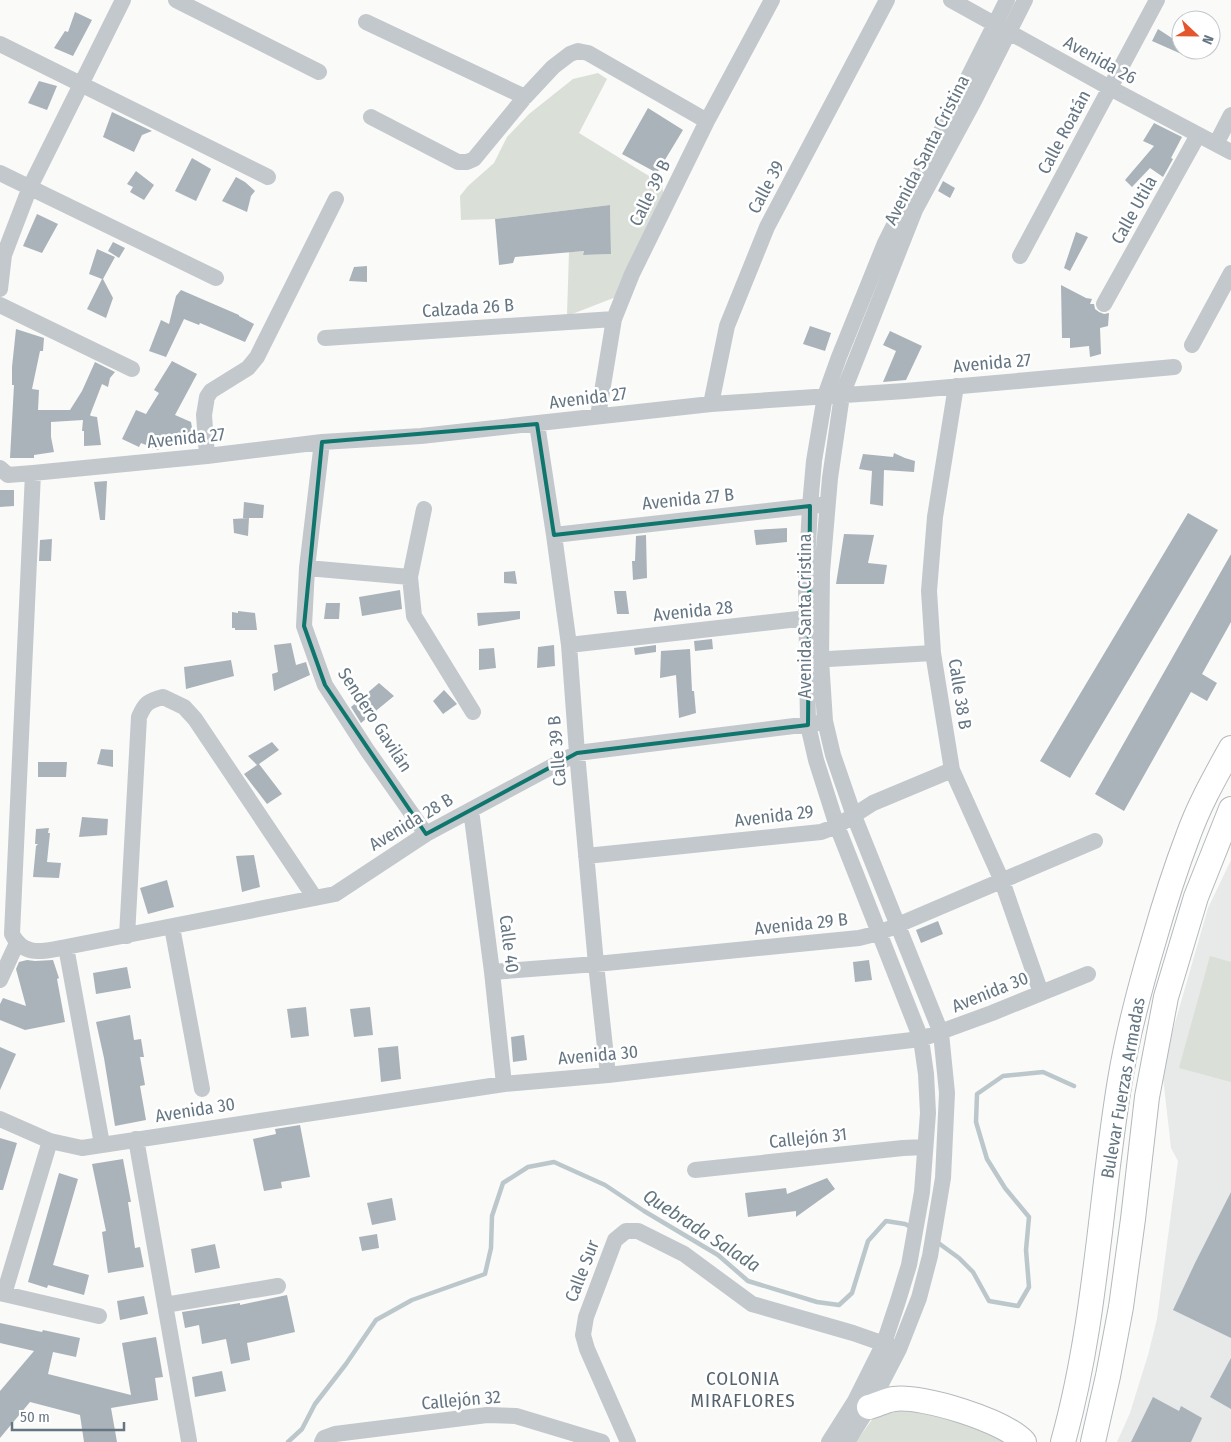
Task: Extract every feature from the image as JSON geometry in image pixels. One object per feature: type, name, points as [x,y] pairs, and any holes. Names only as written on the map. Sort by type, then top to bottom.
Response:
[{"type":"highway","name":"Bulevar Fuerzas Armadas","points":[[1064,1442],[1086,1341],[1120,1081],[1128,1036],[1140,987],[1188,834],[1231,748]]},
{"type":"highway","name":"Bulevar Fuerzas Armadas","points":[[1093,1442],[1121,1307],[1147,1097],[1166,997],[1196,898],[1230,811]]},
{"type":"highway","points":[[862,1404],[894,1399],[932,1402],[993,1422],[1007,1429],[1024,1442]]},
{"type":"street","points":[[0,289],[4,254],[30,188],[123,0]]},
{"type":"street","points":[[176,0],[319,72]]},
{"type":"street","name":"Calle 39 B","points":[[598,416],[614,319],[632,274],[707,121],[772,0]]},
{"type":"street","name":"Calle 39","points":[[711,404],[727,326],[767,227],[887,0]]},
{"type":"street","name":"Avenida Santa Cristina","points":[[846,1442],[884,1343],[909,1264],[922,1192],[927,1103],[926,1074],[921,1039],[837,826],[816,760],[808,725],[814,660],[814,617],[822,572],[830,478],[842,395],[915,210],[974,101],[1001,28],[1007,0]]},
{"type":"street","name":"Avenida Santa Cristina","points":[[814,617],[806,585],[814,461],[825,396],[885,243],[1001,28],[1025,0]]},
{"type":"street","name":"Calle Roatán","points":[[1020,256],[1158,0]]},
{"type":"street","name":"Avenida 26","points":[[958,2],[1110,88],[1231,152]]},
{"type":"street","points":[[366,22],[525,96]]},
{"type":"street","points":[[0,44],[268,177]]},
{"type":"street","points":[[371,117],[458,162],[467,162],[480,152],[525,96],[553,67],[570,54],[578,51],[588,53],[707,121]]},
{"type":"street","points":[[1216,144],[1231,116]]},
{"type":"street","name":"Calle Utila","points":[[1104,304],[1198,135]]},
{"type":"street","points":[[0,173],[216,278]]},
{"type":"street","points":[[207,456],[204,415],[207,397],[211,391],[248,368],[257,356],[336,199]]},
{"type":"street","points":[[1192,345],[1231,273]]},
{"type":"street","points":[[0,306],[132,369]]},
{"type":"street","name":"Calzada 26 B","points":[[325,338],[614,319]]},
{"type":"street","name":"Avenida 27","points":[[4,472],[33,473],[207,456],[322,442],[421,436],[711,404],[956,386],[1174,367]]},
{"type":"street","name":"Calle 38 B","points":[[956,386],[935,516],[929,590],[933,653],[952,770],[1002,881],[1042,993]]},
{"type":"street","name":"Calle 39 B","points":[[537,424],[569,645],[586,856],[608,1075]]},
{"type":"street","name":"Sendero Gavilán","points":[[322,442],[307,568],[304,626],[325,686],[426,834]]},
{"type":"street","points":[[0,980],[17,943],[12,934],[33,473]]},
{"type":"street","name":"Avenida 27 B","points":[[554,535],[827,505]]},
{"type":"street","points":[[424,509],[410,577],[414,616],[473,712]]},
{"type":"street","points":[[307,568],[410,577]]},
{"type":"street","name":"Avenida 28","points":[[569,645],[814,617]]},
{"type":"street","points":[[814,660],[933,653]]},
{"type":"street","name":"Avenida Santa Cristina","points":[[814,660],[832,755],[854,816],[941,1033],[947,1093],[943,1178],[930,1256],[918,1298],[899,1349],[862,1404],[828,1442]]},
{"type":"street","points":[[127,936],[140,717],[144,705],[153,699],[162,697],[184,707],[195,720],[315,898]]},
{"type":"street","name":"Avenida 28 B","points":[[17,943],[27,950],[40,951],[66,947],[335,894],[426,834],[577,753],[825,722]]},
{"type":"street","name":"Avenida 29","points":[[586,856],[821,832],[837,826],[873,803],[952,770]]},
{"type":"street","name":"Calle 40","points":[[471,810],[504,1084]]},
{"type":"street","name":"Avenida 29 B","points":[[492,972],[596,964],[859,938],[879,933],[1095,841]]},
{"type":"street","points":[[172,927],[202,1089]]},
{"type":"street","points":[[66,947],[102,1144]]},
{"type":"street","name":"Avenida 30","points":[[0,1119],[50,1141],[82,1148],[504,1084],[608,1075],[921,1039],[941,1033],[1088,974]]},
{"type":"street","points":[[136,1139],[189,1441]]},
{"type":"street","points":[[50,1141],[2,1293],[99,1316]]},
{"type":"street","name":"Callejón 31","points":[[695,1170],[925,1147]]},
{"type":"street","name":"Calle Sur","points":[[628,1442],[583,1335],[586,1317],[615,1240],[626,1231],[638,1231],[684,1254],[752,1304],[899,1349]]},
{"type":"street","points":[[165,1305],[278,1286]]},
{"type":"street","name":"Callejón 32","points":[[322,1442],[324,1438],[335,1434],[487,1415],[516,1416],[602,1442]]},
{"type":"highlighted area","points":[[537,424],[554,535],[810,506],[808,725],[577,753],[426,834],[325,685],[304,626],[322,442]]},
{"type":"shaded area","points":[[598,73],[607,79],[579,133],[662,184],[663,193],[616,297],[567,316],[569,252],[584,251],[583,255],[611,254],[610,205],[495,219],[461,220],[460,196],[468,186],[494,163],[507,137],[529,114],[573,79]]},
{"type":"shaded area","points":[[1231,860],[1231,1442],[1117,1442],[1130,1413],[1157,1319],[1178,1161],[1171,1148],[1162,1068],[1208,908]]},
{"type":"shaded area","points":[[1210,956],[1231,962],[1231,1082],[1179,1068]]},
{"type":"shaded area","points":[[893,1405],[942,1412],[1010,1442],[856,1442],[876,1414]]},
{"type":"building","points":[[75,12],[92,20],[73,56],[54,48],[65,31],[68,32]]},
{"type":"building","points":[[1158,29],[1171,37],[1171,49],[1152,41]]},
{"type":"building","points":[[39,81],[57,86],[47,110],[28,103]]},
{"type":"building","points":[[648,108],[683,130],[657,173],[622,154]]},
{"type":"building","points":[[112,112],[152,131],[142,135],[134,152],[103,137]]},
{"type":"building","points":[[1154,123],[1182,137],[1163,177],[1150,168],[1132,187],[1125,180],[1154,146],[1143,141]]},
{"type":"building","points":[[192,158],[211,169],[196,201],[175,191]]},
{"type":"building","points":[[136,171],[154,185],[144,200],[130,192],[133,187],[127,184]]},
{"type":"building","points":[[236,177],[255,191],[251,196],[247,212],[222,201]]},
{"type":"building","points":[[943,181],[955,188],[950,198],[938,191]]},
{"type":"building","points":[[610,205],[611,254],[583,255],[584,251],[515,257],[513,263],[499,265],[495,219]]},
{"type":"building","points":[[37,214],[58,224],[42,253],[23,246]]},
{"type":"building","points":[[1076,232],[1088,237],[1070,271],[1064,268]]},
{"type":"building","points":[[113,242],[125,248],[119,258],[108,251]]},
{"type":"building","points":[[97,249],[115,257],[103,279],[113,298],[106,318],[87,309],[102,279],[89,274]]},
{"type":"building","points":[[367,266],[367,282],[349,281],[354,267]]},
{"type":"building","points":[[1061,285],[1086,298],[1092,299],[1090,304],[1094,304],[1095,309],[1099,312],[1109,313],[1108,326],[1100,328],[1101,354],[1090,357],[1089,346],[1070,348],[1070,338],[1062,338]]},
{"type":"building","points":[[181,290],[239,315],[254,324],[245,342],[200,323],[199,325],[184,319],[166,357],[149,351],[161,320],[169,324],[176,296]]},
{"type":"building","points":[[810,326],[831,333],[825,351],[803,344]]},
{"type":"building","points":[[16,329],[44,338],[43,351],[40,351],[32,389],[39,390],[38,410],[70,410],[82,391],[95,362],[115,372],[110,378],[108,387],[102,384],[90,415],[97,417],[101,445],[84,446],[83,420],[51,422],[54,452],[34,455],[34,458],[10,458],[14,385],[12,385],[12,367]]},
{"type":"building","points":[[890,331],[922,346],[906,380],[883,382],[896,351],[883,345]]},
{"type":"building","points":[[172,361],[197,374],[175,415],[191,422],[194,439],[174,445],[164,442],[158,450],[141,443],[139,447],[122,439],[136,410],[146,414],[159,393],[154,390]]},
{"type":"building","points":[[894,453],[915,461],[914,472],[884,470],[883,506],[870,504],[872,471],[859,469],[863,454],[893,457]]},
{"type":"building","points":[[107,481],[105,520],[100,520],[94,482]]},
{"type":"building","points":[[0,490],[14,490],[14,506],[0,507]]},
{"type":"building","points":[[244,502],[264,505],[263,518],[243,518]]},
{"type":"building","points":[[1188,513],[1218,530],[1070,778],[1040,761]]},
{"type":"building","points":[[249,518],[248,536],[234,533],[233,519]]},
{"type":"building","points":[[787,528],[787,542],[756,545],[754,530]]},
{"type":"building","points":[[844,534],[874,535],[868,563],[887,565],[884,584],[836,584]]},
{"type":"building","points":[[646,535],[647,578],[633,580],[632,561],[635,561],[636,536]]},
{"type":"building","points":[[52,539],[51,561],[39,561],[40,540]]},
{"type":"building","points":[[1231,554],[1231,622],[1202,674],[1217,683],[1207,701],[1191,692],[1124,811],[1095,794]]},
{"type":"building","points":[[515,571],[517,584],[504,583],[504,572]]},
{"type":"building","points":[[400,590],[402,609],[362,616],[359,597]]},
{"type":"building","points":[[614,591],[626,591],[629,614],[617,614]]},
{"type":"building","points":[[326,603],[340,603],[339,619],[324,619]]},
{"type":"building","points":[[238,611],[255,613],[257,630],[235,630],[235,628],[232,628],[232,612],[238,613]]},
{"type":"building","points":[[520,611],[520,619],[478,626],[477,613]]},
{"type":"building","points":[[712,639],[713,649],[695,651],[694,641]]},
{"type":"building","points":[[291,643],[296,665],[306,662],[310,675],[274,691],[272,674],[278,672],[274,645]]},
{"type":"building","points":[[554,645],[555,666],[537,668],[538,647]]},
{"type":"building","points":[[656,645],[656,652],[635,655],[634,648]]},
{"type":"building","points":[[494,648],[496,668],[479,670],[479,649]]},
{"type":"building","points":[[690,649],[692,691],[694,691],[696,713],[679,718],[676,675],[660,678],[661,651]]},
{"type":"building","points":[[231,660],[234,676],[186,689],[184,667]]},
{"type":"building","points":[[379,683],[394,696],[361,723],[351,707]]},
{"type":"building","points":[[444,690],[457,704],[443,714],[433,701]]},
{"type":"building","points":[[272,742],[279,750],[259,764],[282,794],[267,804],[244,774],[257,765],[248,756]]},
{"type":"building","points":[[101,749],[113,750],[113,767],[97,764]]},
{"type":"building","points":[[38,762],[67,762],[66,777],[38,777]]},
{"type":"building","points":[[82,817],[108,819],[107,835],[79,837]]},
{"type":"building","points":[[49,828],[47,862],[61,863],[59,878],[33,877],[36,846],[38,844],[35,844],[36,829]]},
{"type":"building","points":[[254,855],[260,887],[242,892],[236,856]]},
{"type":"building","points":[[167,880],[174,907],[148,914],[140,888]]},
{"type":"building","points":[[938,921],[943,934],[921,943],[916,930]]},
{"type":"building","points":[[27,960],[53,960],[59,978],[57,979],[65,1022],[25,1030],[0,1020],[0,1004],[3,998],[26,1006],[16,969],[19,962]]},
{"type":"building","points":[[869,960],[872,980],[855,982],[853,962]]},
{"type":"building","points":[[127,967],[131,988],[96,994],[93,973]]},
{"type":"building","points":[[306,1007],[309,1036],[291,1038],[287,1009]]},
{"type":"building","points":[[370,1007],[373,1035],[354,1037],[350,1009]]},
{"type":"building","points":[[130,1015],[134,1040],[141,1039],[144,1057],[140,1057],[145,1085],[140,1086],[146,1120],[115,1126],[96,1022]]},
{"type":"building","points":[[524,1035],[527,1060],[513,1062],[511,1037]]},
{"type":"building","points":[[398,1046],[401,1079],[381,1082],[378,1048]]},
{"type":"building","points":[[0,1047],[16,1054],[0,1090]]},
{"type":"building","points":[[300,1125],[310,1177],[281,1182],[282,1188],[264,1191],[253,1139],[276,1134],[275,1129]]},
{"type":"building","points":[[0,1138],[17,1143],[3,1190],[0,1190]]},
{"type":"building","points":[[123,1159],[131,1202],[128,1202],[135,1248],[140,1247],[144,1267],[108,1273],[102,1232],[106,1231],[92,1164]]},
{"type":"building","points":[[59,1173],[78,1179],[53,1265],[89,1275],[84,1295],[48,1285],[47,1288],[28,1282]]},
{"type":"building","points":[[827,1178],[835,1189],[796,1217],[796,1211],[748,1217],[745,1193],[786,1188],[787,1194]]},
{"type":"building","points":[[1231,1192],[1231,1338],[1173,1310]]},
{"type":"building","points":[[392,1198],[396,1220],[372,1225],[367,1203]]},
{"type":"building","points":[[377,1234],[379,1248],[362,1251],[359,1237]]},
{"type":"building","points":[[215,1244],[220,1268],[195,1273],[191,1249]]},
{"type":"building","points":[[287,1295],[295,1332],[247,1343],[250,1360],[231,1364],[226,1339],[202,1344],[199,1325],[185,1328],[182,1312],[240,1303],[240,1305]]},
{"type":"building","points":[[144,1296],[148,1314],[120,1320],[117,1301]]},
{"type":"building","points":[[0,1323],[80,1338],[76,1357],[53,1352],[48,1374],[131,1395],[122,1343],[156,1337],[163,1377],[155,1378],[158,1400],[111,1408],[117,1442],[84,1442],[80,1415],[30,1402],[0,1438],[0,1391],[34,1351],[0,1343]]},
{"type":"building","points":[[1231,1358],[1231,1409],[1210,1397]]},
{"type":"building","points":[[222,1371],[226,1391],[195,1397],[192,1377]]},
{"type":"building","points":[[1153,1397],[1179,1411],[1181,1406],[1202,1418],[1191,1442],[1131,1442]]},
{"type":"waterway","name":"Quebrada Salada","points":[[937,1242],[959,1258],[973,1272],[989,1301],[1018,1306],[1029,1287],[1026,1250],[1029,1217],[1005,1188],[987,1159],[976,1122],[977,1094],[1003,1076],[1043,1072],[1074,1086]]},
{"type":"waterway","name":"Quebrada Salada","points":[[288,1442],[302,1429],[315,1404],[346,1364],[376,1320],[412,1300],[485,1274],[491,1248],[492,1216],[503,1183],[528,1167],[554,1162],[605,1185],[644,1211],[718,1255],[748,1281],[817,1302],[839,1305],[852,1293],[868,1241],[886,1221],[905,1224],[913,1228]]},
{"type":"district","name":"COLONIA MIRAFLORES","points":[[743,1389]]}]
